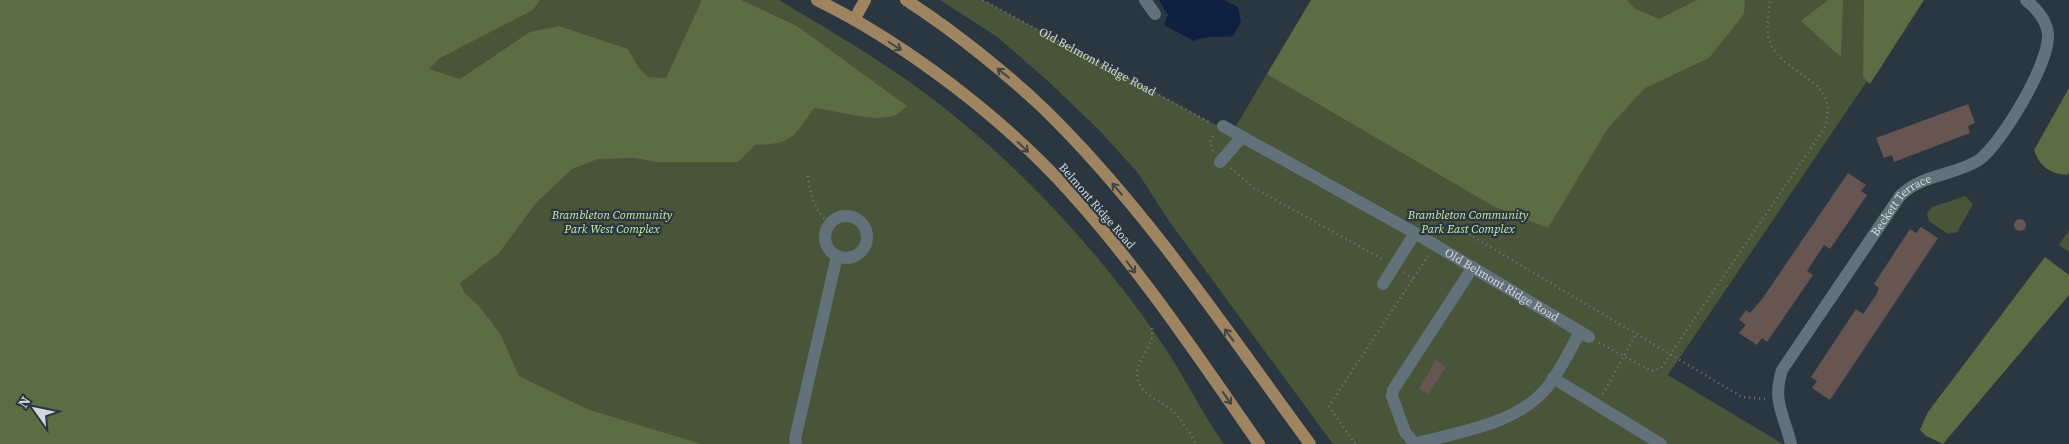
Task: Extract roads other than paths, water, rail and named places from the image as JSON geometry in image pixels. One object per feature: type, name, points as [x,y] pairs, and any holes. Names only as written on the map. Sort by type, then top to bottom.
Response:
[{"type":"main road","name":"Belmont Ridge Road","points":[[817,0],[833,3],[854,20],[905,53],[965,96],[1022,145],[1069,190],[1128,263],[1259,444]]},
{"type":"main road","points":[[854,20],[865,0]]},
{"type":"main road","name":"Belmont Ridge Road","points":[[906,0],[1016,84],[1082,148],[1148,226],[1310,444]]},
{"type":"street","points":[[1145,0],[1156,14]]},
{"type":"street","name":"Beckett Terrace","points":[[1791,444],[1779,411],[1777,397],[1782,370],[1900,196],[1914,184],[1976,162],[1986,154],[2002,135],[2042,64],[2047,47],[2045,23],[2026,0]]},
{"type":"street","name":"Old Belmont Ridge Road","points":[[1216,126],[1242,137],[1415,234],[1584,335],[1553,378]]},
{"type":"street","points":[[1222,160],[1242,137]]},
{"type":"street","points":[[840,216],[854,217],[860,220],[867,233],[866,246],[856,255],[844,258],[837,256],[831,252],[825,238],[829,224],[840,216]]},
{"type":"street","points":[[1383,284],[1415,234]]},
{"type":"street","points":[[796,444],[795,439],[837,256]]},
{"type":"street","points":[[1473,267],[1393,390],[1392,396],[1402,422],[1415,444],[1477,427],[1516,411],[1542,393],[1553,378],[1661,444]]},
{"type":"water","points":[[1159,0],[1224,0],[1238,7],[1241,22],[1233,36],[1208,37],[1194,41],[1164,25],[1168,15]]},
{"type":"park label","name":"Brambleton Community Park West Complex","points":[[612,222]]},
{"type":"park label","name":"Brambleton Community Park East Complex","points":[[1468,222]]}]
